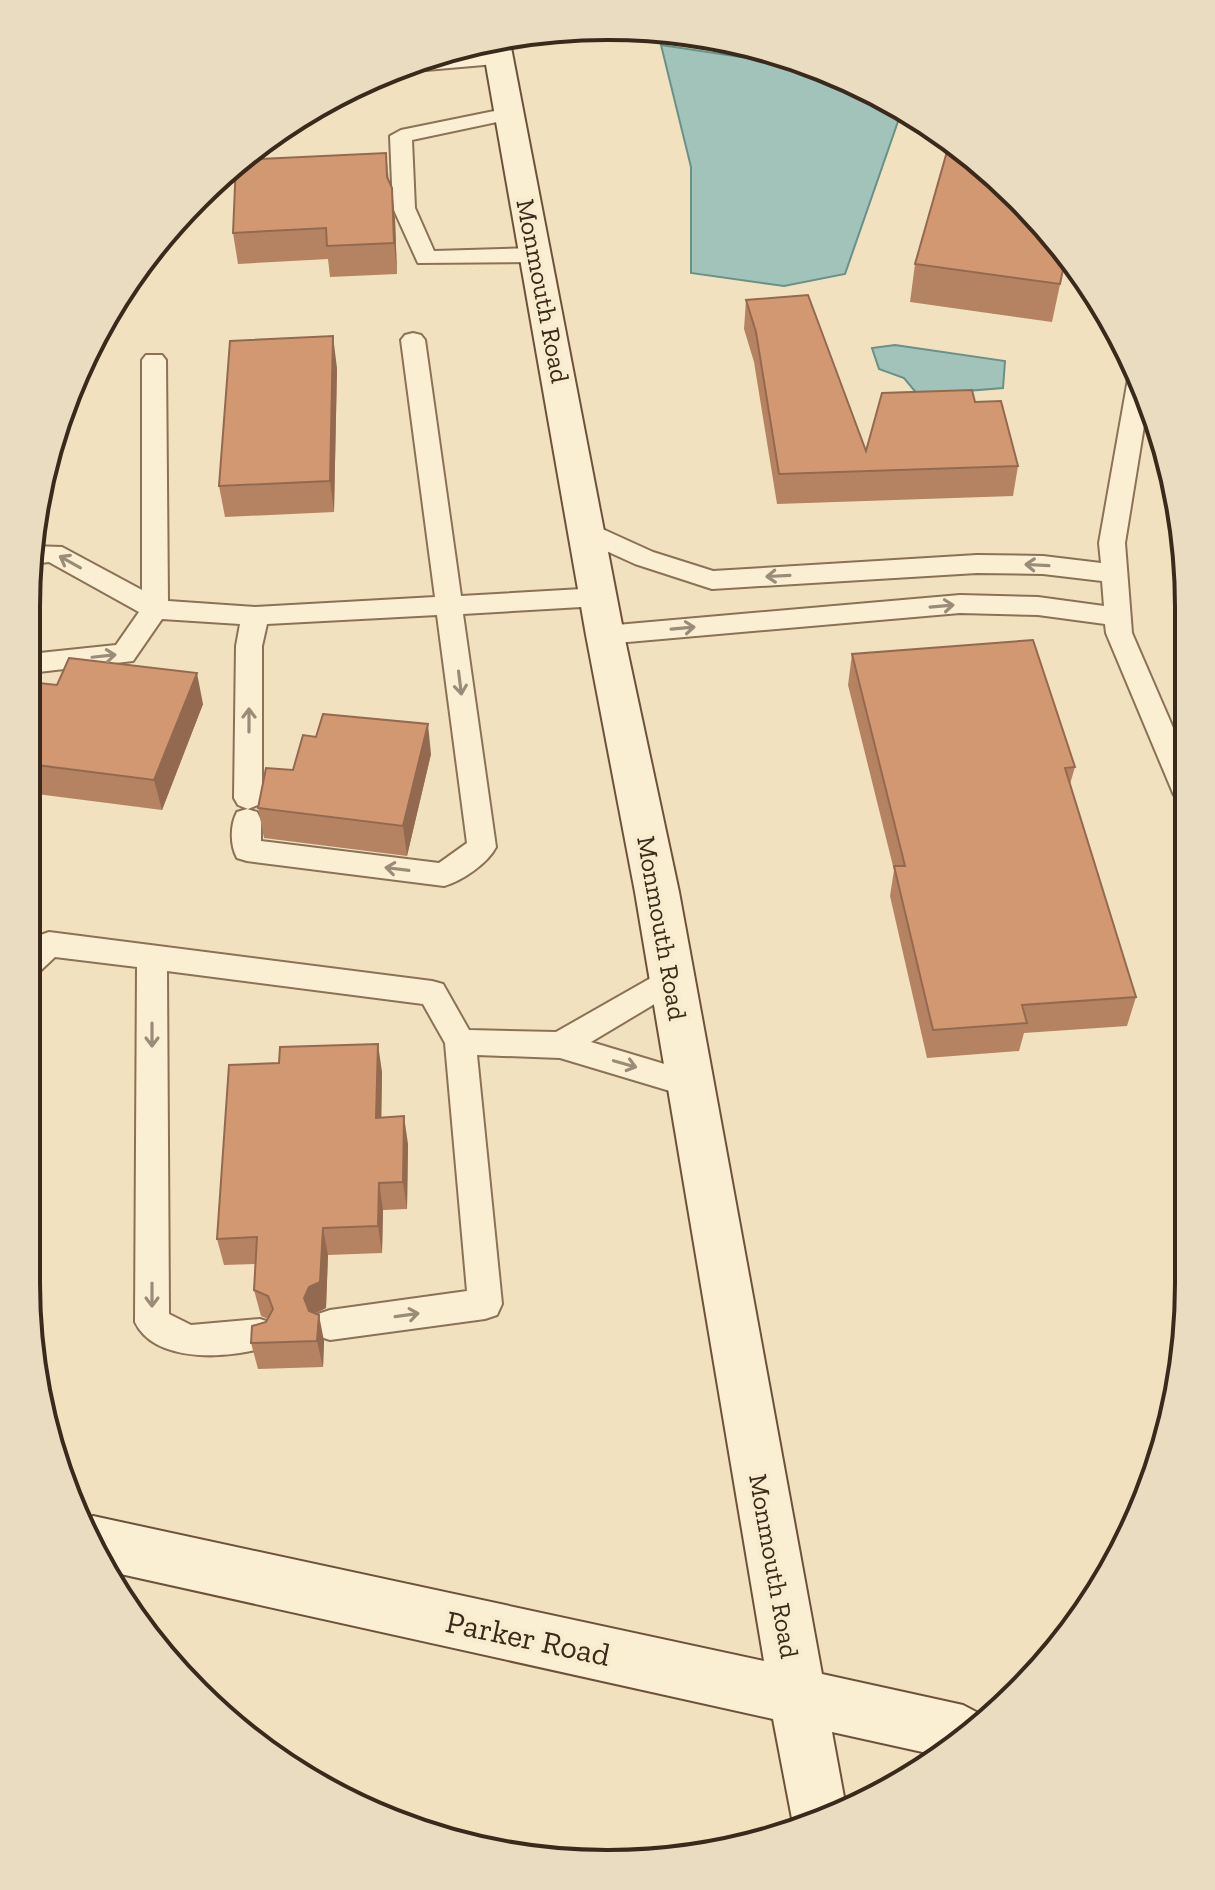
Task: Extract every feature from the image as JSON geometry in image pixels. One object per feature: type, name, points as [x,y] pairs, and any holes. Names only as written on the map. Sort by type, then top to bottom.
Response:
[{"type":"main road","name":"Monmouth Road","points":[[498,51],[672,978],[817,1810]]},
{"type":"main road","name":"Parker Road","points":[[105,1545],[955,1731]]},
{"type":"lane","points":[[509,114],[401,136],[404,208],[426,258],[536,255]]},
{"type":"lane","points":[[255,616],[249,646],[247,850],[444,875],[482,847],[413,340]]},
{"type":"lane","points":[[40,663],[124,654],[155,609],[154,360]]},
{"type":"lane","points":[[1136,401],[1112,543],[1119,633],[1175,765]]},
{"type":"lane","points":[[589,533],[674,570],[712,580],[977,564],[1043,565],[1115,574]]},
{"type":"lane","points":[[43,554],[53,553],[155,609],[255,616],[450,606],[602,616],[960,604],[1038,606],[1118,617]]},
{"type":"lane","points":[[40,953],[49,944],[432,993],[460,1042],[485,1304],[330,1325]]},
{"type":"lane","points":[[152,957],[152,1322],[188,1341],[260,1334]]},
{"type":"lane","points":[[560,1045],[672,978]]},
{"type":"lane","points":[[460,1042],[560,1045],[690,1084]]},
{"type":"water","points":[[661,45],[753,59],[790,70],[825,83],[898,121],[845,274],[784,286],[691,273],[691,167]]},
{"type":"water","points":[[895,345],[1005,361],[1003,388],[918,395],[904,378],[879,369],[872,348]]},
{"type":"building","points":[[386,153],[387,177],[392,188],[394,243],[327,246],[326,228],[233,233],[235,179],[260,159]]},
{"type":"building","points":[[947,153],[1009,206],[1063,269],[1060,284],[915,264]]},
{"type":"building","points":[[808,295],[866,451],[882,393],[972,390],[975,402],[1001,401],[1018,466],[779,474],[756,332],[746,300]]},
{"type":"building","points":[[333,336],[330,481],[219,486],[230,341]]},
{"type":"building","points":[[1033,640],[1075,767],[1065,768],[1136,997],[1022,1005],[1027,1023],[933,1030],[894,866],[905,866],[852,654]]},
{"type":"building","points":[[69,658],[197,673],[154,780],[40,765],[40,683],[57,685]]},
{"type":"building","points":[[323,714],[428,724],[403,826],[258,808],[266,768],[293,770],[303,735],[316,737]]},
{"type":"building","points":[[378,1044],[376,1118],[404,1116],[403,1182],[379,1183],[378,1226],[323,1228],[320,1282],[309,1287],[304,1298],[309,1311],[319,1315],[317,1341],[251,1343],[252,1326],[266,1322],[273,1309],[268,1296],[254,1290],[257,1237],[217,1239],[229,1065],[279,1063],[280,1047]]}]
